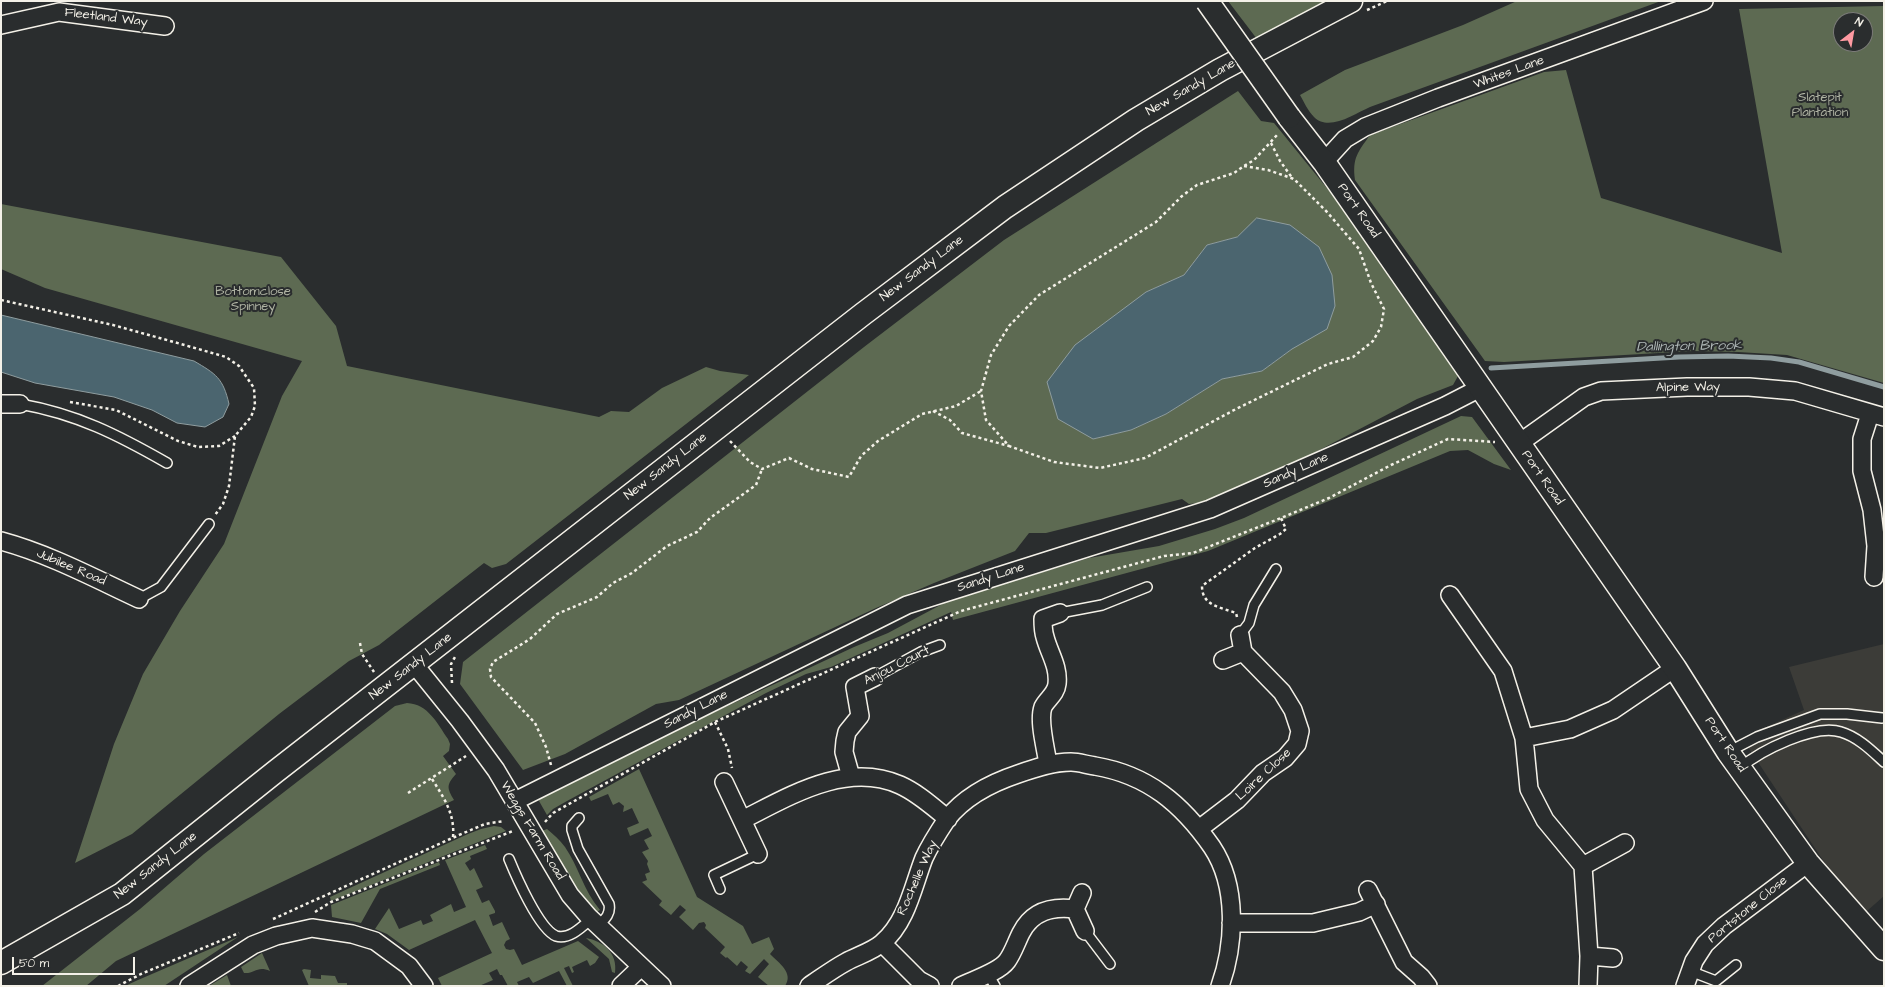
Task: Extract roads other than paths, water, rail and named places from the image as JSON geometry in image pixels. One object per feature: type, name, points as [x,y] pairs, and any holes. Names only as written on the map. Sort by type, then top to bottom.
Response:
[{"type":"street","name":"Port Road","points":[[1207,1],[1289,116],[1324,162],[1459,356],[1518,444],[1675,668],[1734,760],[1808,863],[1884,949]]},
{"type":"street","name":"Whites Lane","points":[[1324,162],[1345,139],[1365,127],[1438,98],[1704,1]]},
{"type":"street","name":"New Sandy Lane","points":[[1,963],[122,894],[275,772],[851,324],[1005,207],[1130,124],[1220,70],[1359,6]]},
{"type":"street","name":"Fleetland Way","points":[[1,25],[59,12],[165,26]]},
{"type":"street","name":"Sandy Lane","points":[[515,801],[907,604],[1210,508],[1445,406],[1478,385]]},
{"type":"street","name":"Alpine Way","points":[[1518,444],[1584,396],[1601,391],[1687,387],[1749,387],[1795,391],[1877,415],[1862,439],[1862,471],[1880,546],[1874,577]]},
{"type":"street","points":[[1,404],[20,404]]},
{"type":"street","name":"Jubilee Road","points":[[1,541],[17,545],[140,599]]},
{"type":"street","points":[[1450,595],[1503,671],[1524,738],[1529,789],[1545,820],[1583,866],[1589,956],[1588,986]]},
{"type":"street","points":[[1048,764],[1041,715],[1044,706],[1053,696],[1057,685],[1057,674],[1055,662],[1044,636],[1042,619],[1060,613]]},
{"type":"street","points":[[1223,660],[1243,652],[1240,635]]},
{"type":"street","name":"Loire Close","points":[[1199,829],[1237,800],[1263,773],[1284,758],[1297,744],[1300,731],[1293,710],[1282,692],[1243,652]]},
{"type":"street","name":"Weggs Farm Road","points":[[414,664],[480,748],[532,828],[570,895],[595,923],[662,986]]},
{"type":"street","points":[[1524,738],[1570,729],[1614,710],[1675,668]]},
{"type":"street","name":"Anjou Court","points":[[851,777],[844,752],[847,732],[860,716],[855,687],[875,677]]},
{"type":"street","name":"Rochelle Way","points":[[809,986],[845,963],[882,943],[894,929],[903,914],[925,856],[948,819],[983,788],[1005,778],[1048,764],[1072,762],[1130,774],[1161,793],[1178,806],[1199,829],[1216,853],[1224,872],[1231,907],[1231,923],[1226,968],[1220,986]]},
{"type":"street","points":[[742,820],[807,788],[851,777],[866,776],[900,785],[921,797],[948,819]]},
{"type":"street","points":[[724,782],[758,854]]},
{"type":"street","points":[[1583,866],[1625,843]]},
{"type":"street","name":"Portstone Close","points":[[1688,979],[1694,960],[1705,944],[1724,926],[1808,863]]},
{"type":"street","points":[[1082,893],[1075,909],[1085,932]]},
{"type":"street","points":[[1231,923],[1313,923],[1359,912],[1372,897],[1404,962],[1421,977],[1428,986]]},
{"type":"street","points":[[961,986],[991,980],[1007,962],[1024,928],[1035,915],[1058,907],[1075,909]]},
{"type":"street","points":[[189,986],[253,945],[276,936],[312,928],[352,934],[375,941],[409,966],[424,986]]},
{"type":"street","points":[[882,943],[919,980],[930,986]]},
{"type":"street","points":[[1589,956],[1613,958]]},
{"type":"street","points":[[621,986],[641,967]]},
{"type":"lane","points":[[20,404],[48,409],[78,418],[124,438],[167,463]]},
{"type":"lane","points":[[140,599],[161,587],[209,524]]},
{"type":"lane","points":[[1240,635],[1249,623],[1254,605],[1276,569]]},
{"type":"lane","points":[[1060,613],[1102,605],[1147,587]]},
{"type":"lane","name":"Anjou Court","points":[[875,677],[921,652],[940,645]]},
{"type":"lane","points":[[1734,760],[1757,737],[1820,714],[1847,714],[1882,718]]},
{"type":"lane","points":[[1734,760],[1752,758],[1768,748],[1804,735],[1829,729],[1841,732],[1854,738],[1884,762]]},
{"type":"lane","points":[[509,859],[527,899],[547,928],[556,936],[566,936],[595,923],[608,915],[610,910],[609,904],[578,849],[573,837],[572,826],[579,818]]},
{"type":"lane","points":[[720,889],[714,875],[758,854]]},
{"type":"lane","points":[[1085,932],[1110,964]]},
{"type":"lane","points":[[1688,979],[1716,981],[1736,965]]},
{"type":"water","points":[[1257,218],[1290,225],[1319,247],[1332,275],[1335,306],[1327,329],[1292,349],[1262,371],[1222,379],[1166,414],[1131,430],[1093,439],[1058,419],[1047,382],[1075,345],[1146,292],[1184,275],[1207,245],[1237,237]]},
{"type":"water","points":[[1,315],[194,361],[218,378],[227,395],[229,404],[223,417],[205,427],[177,423],[152,410],[114,397],[35,383],[1,372]]},
{"type":"waterway","name":"Dallington Brook","points":[[1491,368],[1679,357],[1728,356],[1771,358],[1799,362],[1884,387]]},
{"type":"park label","name":"Slatepit Plantation","points":[[1820,106]]},
{"type":"park label","name":"Bottomclose Spinney","points":[[253,300]]}]
